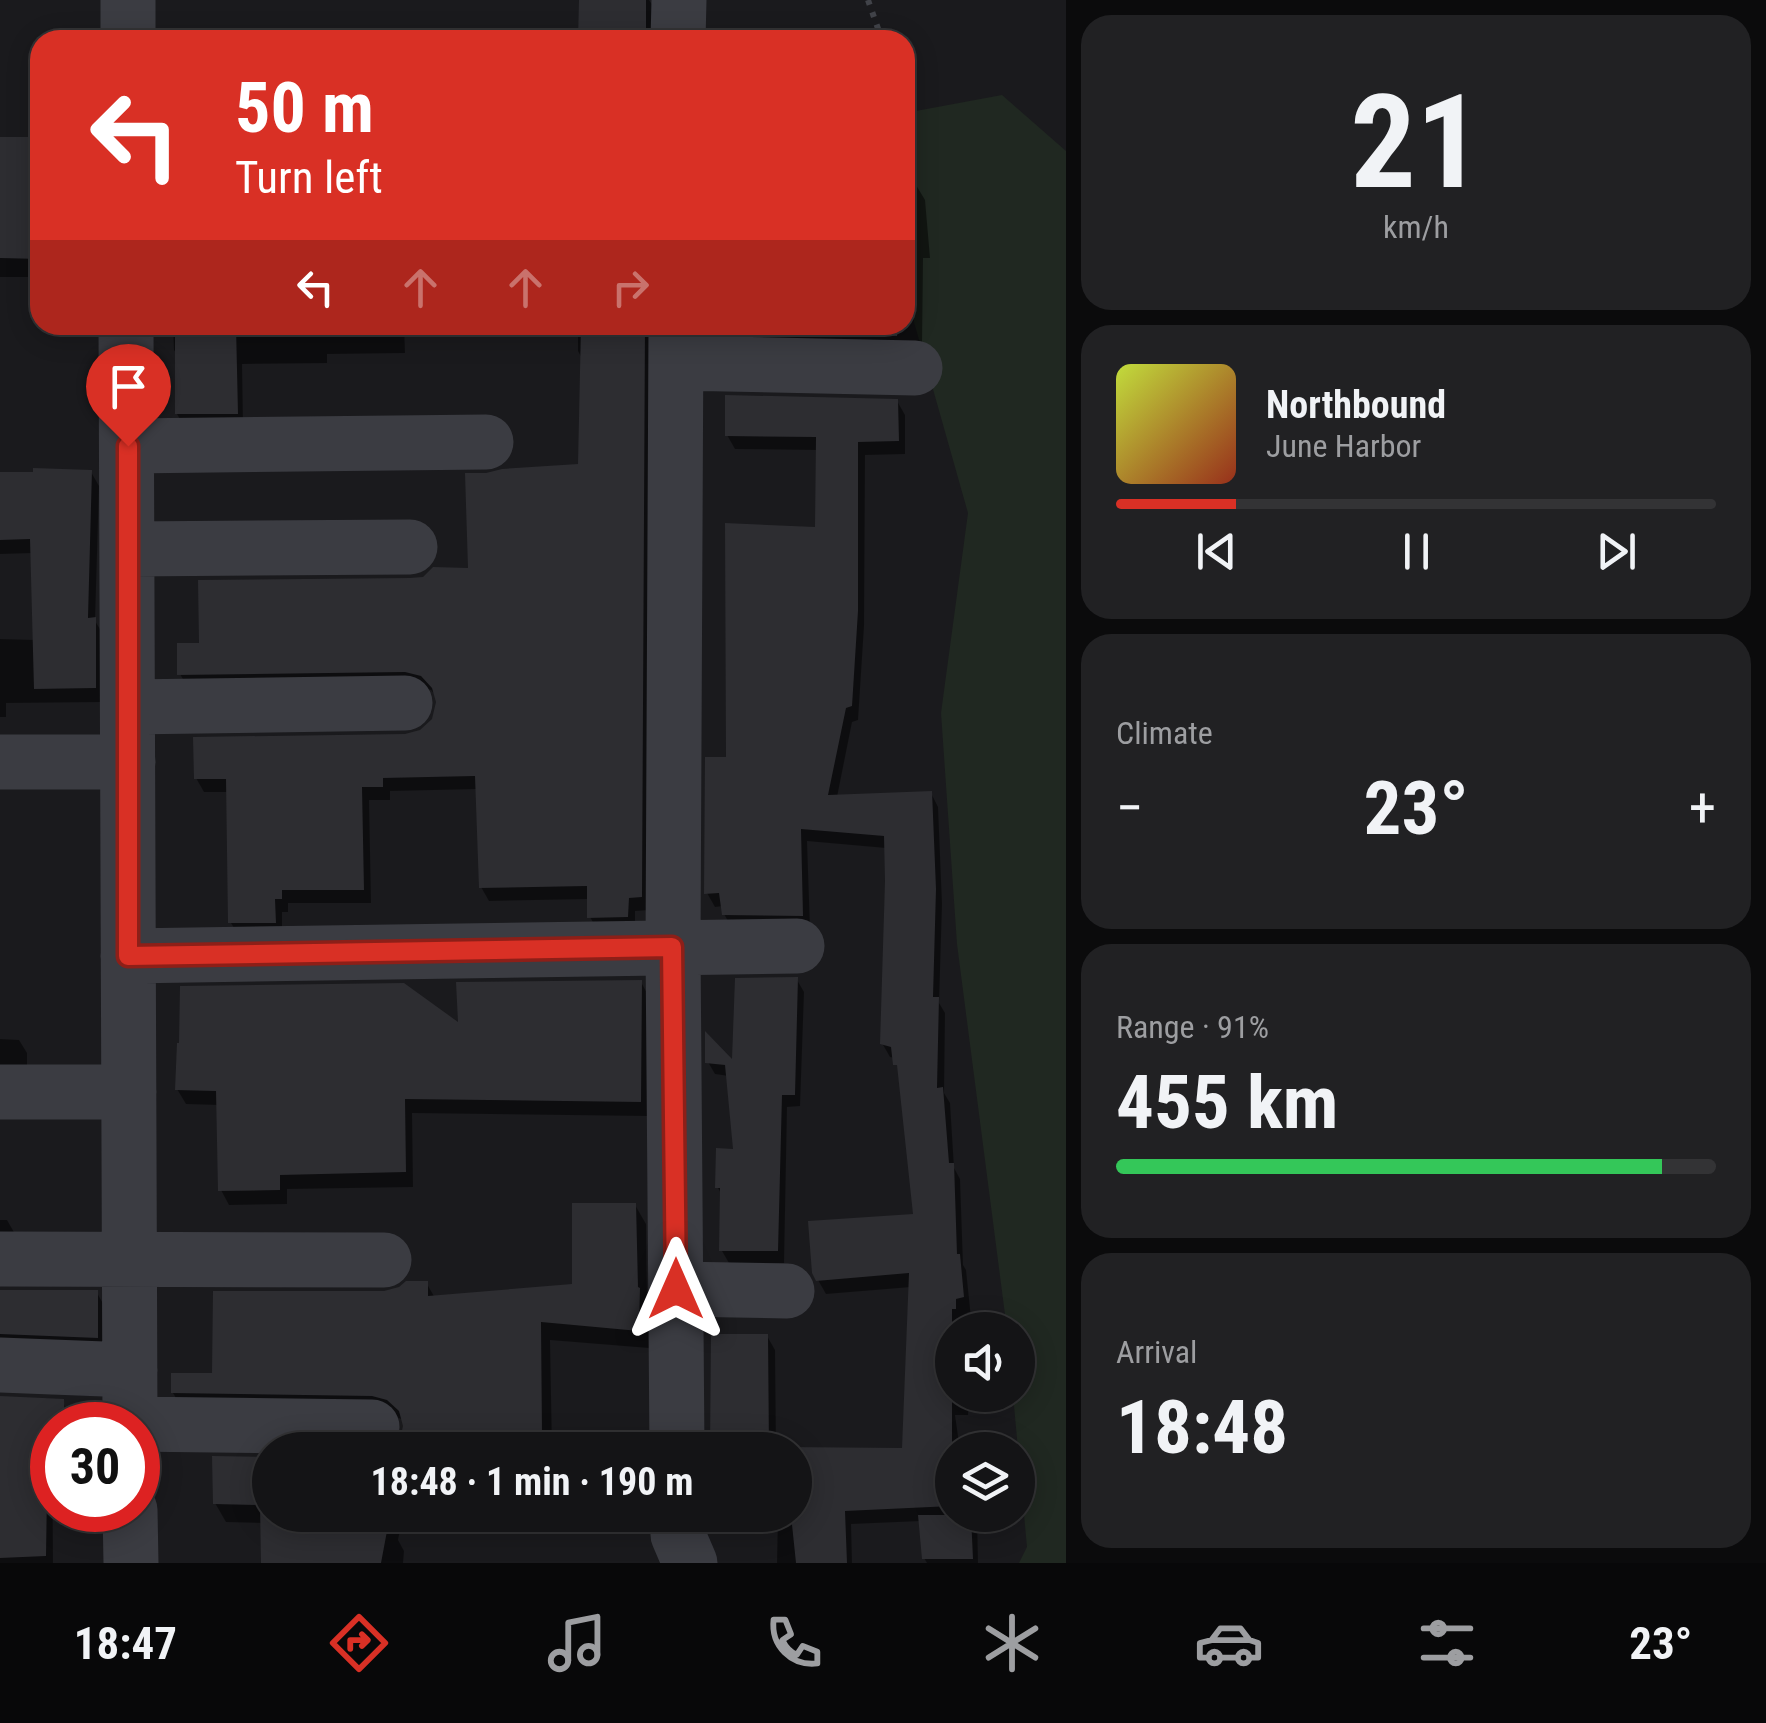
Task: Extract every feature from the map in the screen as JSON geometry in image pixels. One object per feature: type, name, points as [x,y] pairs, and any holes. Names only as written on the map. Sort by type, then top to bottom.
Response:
[{"type":"street","points":[[128,0],[128,30]]},
{"type":"street","points":[[678,30],[679,0]]},
{"type":"street","points":[[126,335],[130,1402]]},
{"type":"street","points":[[677,1432],[672,947],[676,344],[810,345],[915,368]]},
{"type":"street","points":[[128,446],[486,442]]},
{"type":"street","points":[[128,548],[410,547]]},
{"type":"street","points":[[128,708],[404,703]]},
{"type":"street","points":[[0,762],[128,762]]},
{"type":"street","points":[[128,956],[797,946]]},
{"type":"street","points":[[0,1092],[128,1092]]},
{"type":"street","points":[[0,1259],[384,1260]]},
{"type":"street","points":[[676,1289],[788,1291]]},
{"type":"street","points":[[0,1365],[130,1370]]},
{"type":"street","points":[[160,1425],[372,1426]]},
{"type":"street","points":[[130,1532],[131,1563]]},
{"type":"street","points":[[678,1532],[690,1563]]},
{"type":"path","points":[[868,0],[878,30]]},
{"type":"shaded area","points":[[1002,95],[1066,151],[1066,1563],[1019,1563],[1027,1547],[1026,1532],[1035,1532],[1035,1432],[1016,1432],[1015,1412],[1035,1412],[1035,1312],[1005,1312],[957,944],[941,713],[968,513],[915,326],[915,111]]},
{"type":"building","points":[[579,0],[646,0],[646,30],[578,30]]},
{"type":"building","points":[[0,137],[30,137],[30,259],[0,258]]},
{"type":"building","points":[[175,335],[236,335],[238,414],[175,414]]},
{"type":"building","points":[[581,335],[645,335],[642,897],[629,898],[628,917],[587,918],[587,886],[479,888],[475,776],[383,778],[383,787],[362,787],[364,890],[282,890],[282,899],[275,899],[276,923],[228,923],[226,779],[194,779],[193,737],[405,734],[420,730],[432,719],[436,702],[432,688],[421,676],[405,672],[177,675],[177,643],[199,643],[198,580],[410,578],[423,577],[433,567],[468,568],[465,473],[578,464]]},
{"type":"building","points":[[725,395],[898,399],[899,441],[858,442],[858,611],[852,706],[846,708],[828,795],[932,791],[936,889],[933,997],[939,997],[937,1088],[943,1087],[949,1163],[954,1163],[957,1254],[964,1297],[956,1299],[952,1312],[935,1312],[935,1412],[952,1412],[952,1432],[935,1432],[935,1507],[845,1511],[847,1563],[796,1563],[793,1532],[812,1532],[812,1447],[902,1448],[909,1273],[816,1281],[808,1221],[913,1214],[897,1065],[893,1065],[891,1047],[880,1044],[884,836],[801,829],[803,916],[722,915],[719,893],[704,894],[705,757],[726,757],[725,523],[815,527],[816,437],[725,436]]},
{"type":"building","points":[[33,468],[92,470],[88,618],[96,617],[96,688],[34,689],[30,539],[0,540],[0,472],[33,472]]},
{"type":"building","points":[[798,977],[795,1095],[782,1095],[778,1251],[719,1251],[716,1148],[733,1149],[725,1065],[705,1063],[705,1031],[732,1059],[735,978]]},
{"type":"building","points":[[642,980],[641,1102],[405,1099],[406,1172],[280,1175],[280,1190],[218,1191],[216,1091],[175,1090],[180,986],[404,983],[458,1022],[456,982]]},
{"type":"building","points":[[572,1203],[636,1203],[639,1331],[541,1322],[542,1432],[402,1432],[399,1411],[387,1400],[372,1396],[171,1393],[171,1373],[212,1373],[213,1291],[384,1291],[406,1281],[428,1281],[428,1296],[572,1284]]},
{"type":"building","points":[[0,1290],[98,1290],[98,1338],[0,1334]]},
{"type":"building","points":[[711,1334],[768,1334],[769,1432],[710,1432]]},
{"type":"building","points":[[0,1396],[64,1399],[30,1402],[30,1532],[46,1532],[46,1556],[0,1558]]},
{"type":"building","points":[[212,1456],[252,1457],[252,1505],[213,1504]]},
{"type":"building","points":[[918,1515],[935,1515],[935,1532],[972,1532],[973,1559],[922,1559]]},
{"type":"building","points":[[260,1532],[387,1532],[381,1563],[261,1563]]},
{"type":"route","points":[[128,446],[128,956],[672,947],[676,1289]]}]
